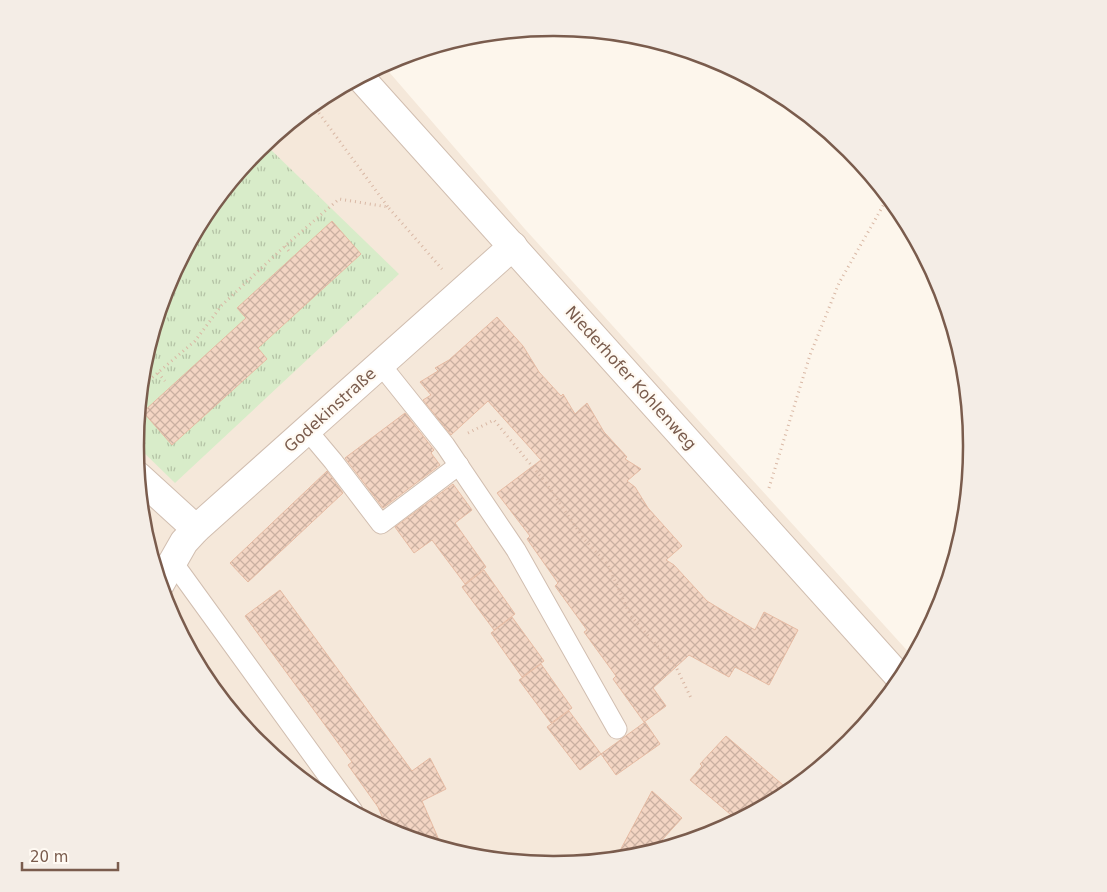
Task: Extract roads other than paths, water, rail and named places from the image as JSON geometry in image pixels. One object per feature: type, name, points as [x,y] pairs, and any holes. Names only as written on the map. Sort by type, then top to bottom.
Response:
[{"type":"street","name":"Niederhofer Kohlenweg","points":[[365,83],[895,672]]},
{"type":"street","name":"Godekinstraße","points":[[166,573],[184,542],[196,530],[513,246]]},
{"type":"street","points":[[146,483],[196,530]]},
{"type":"lane","points":[[381,365],[446,445],[516,550],[617,729]]},
{"type":"lane","points":[[307,430],[334,461],[381,524],[459,465]]},
{"type":"lane","points":[[166,573],[342,796]]}]
